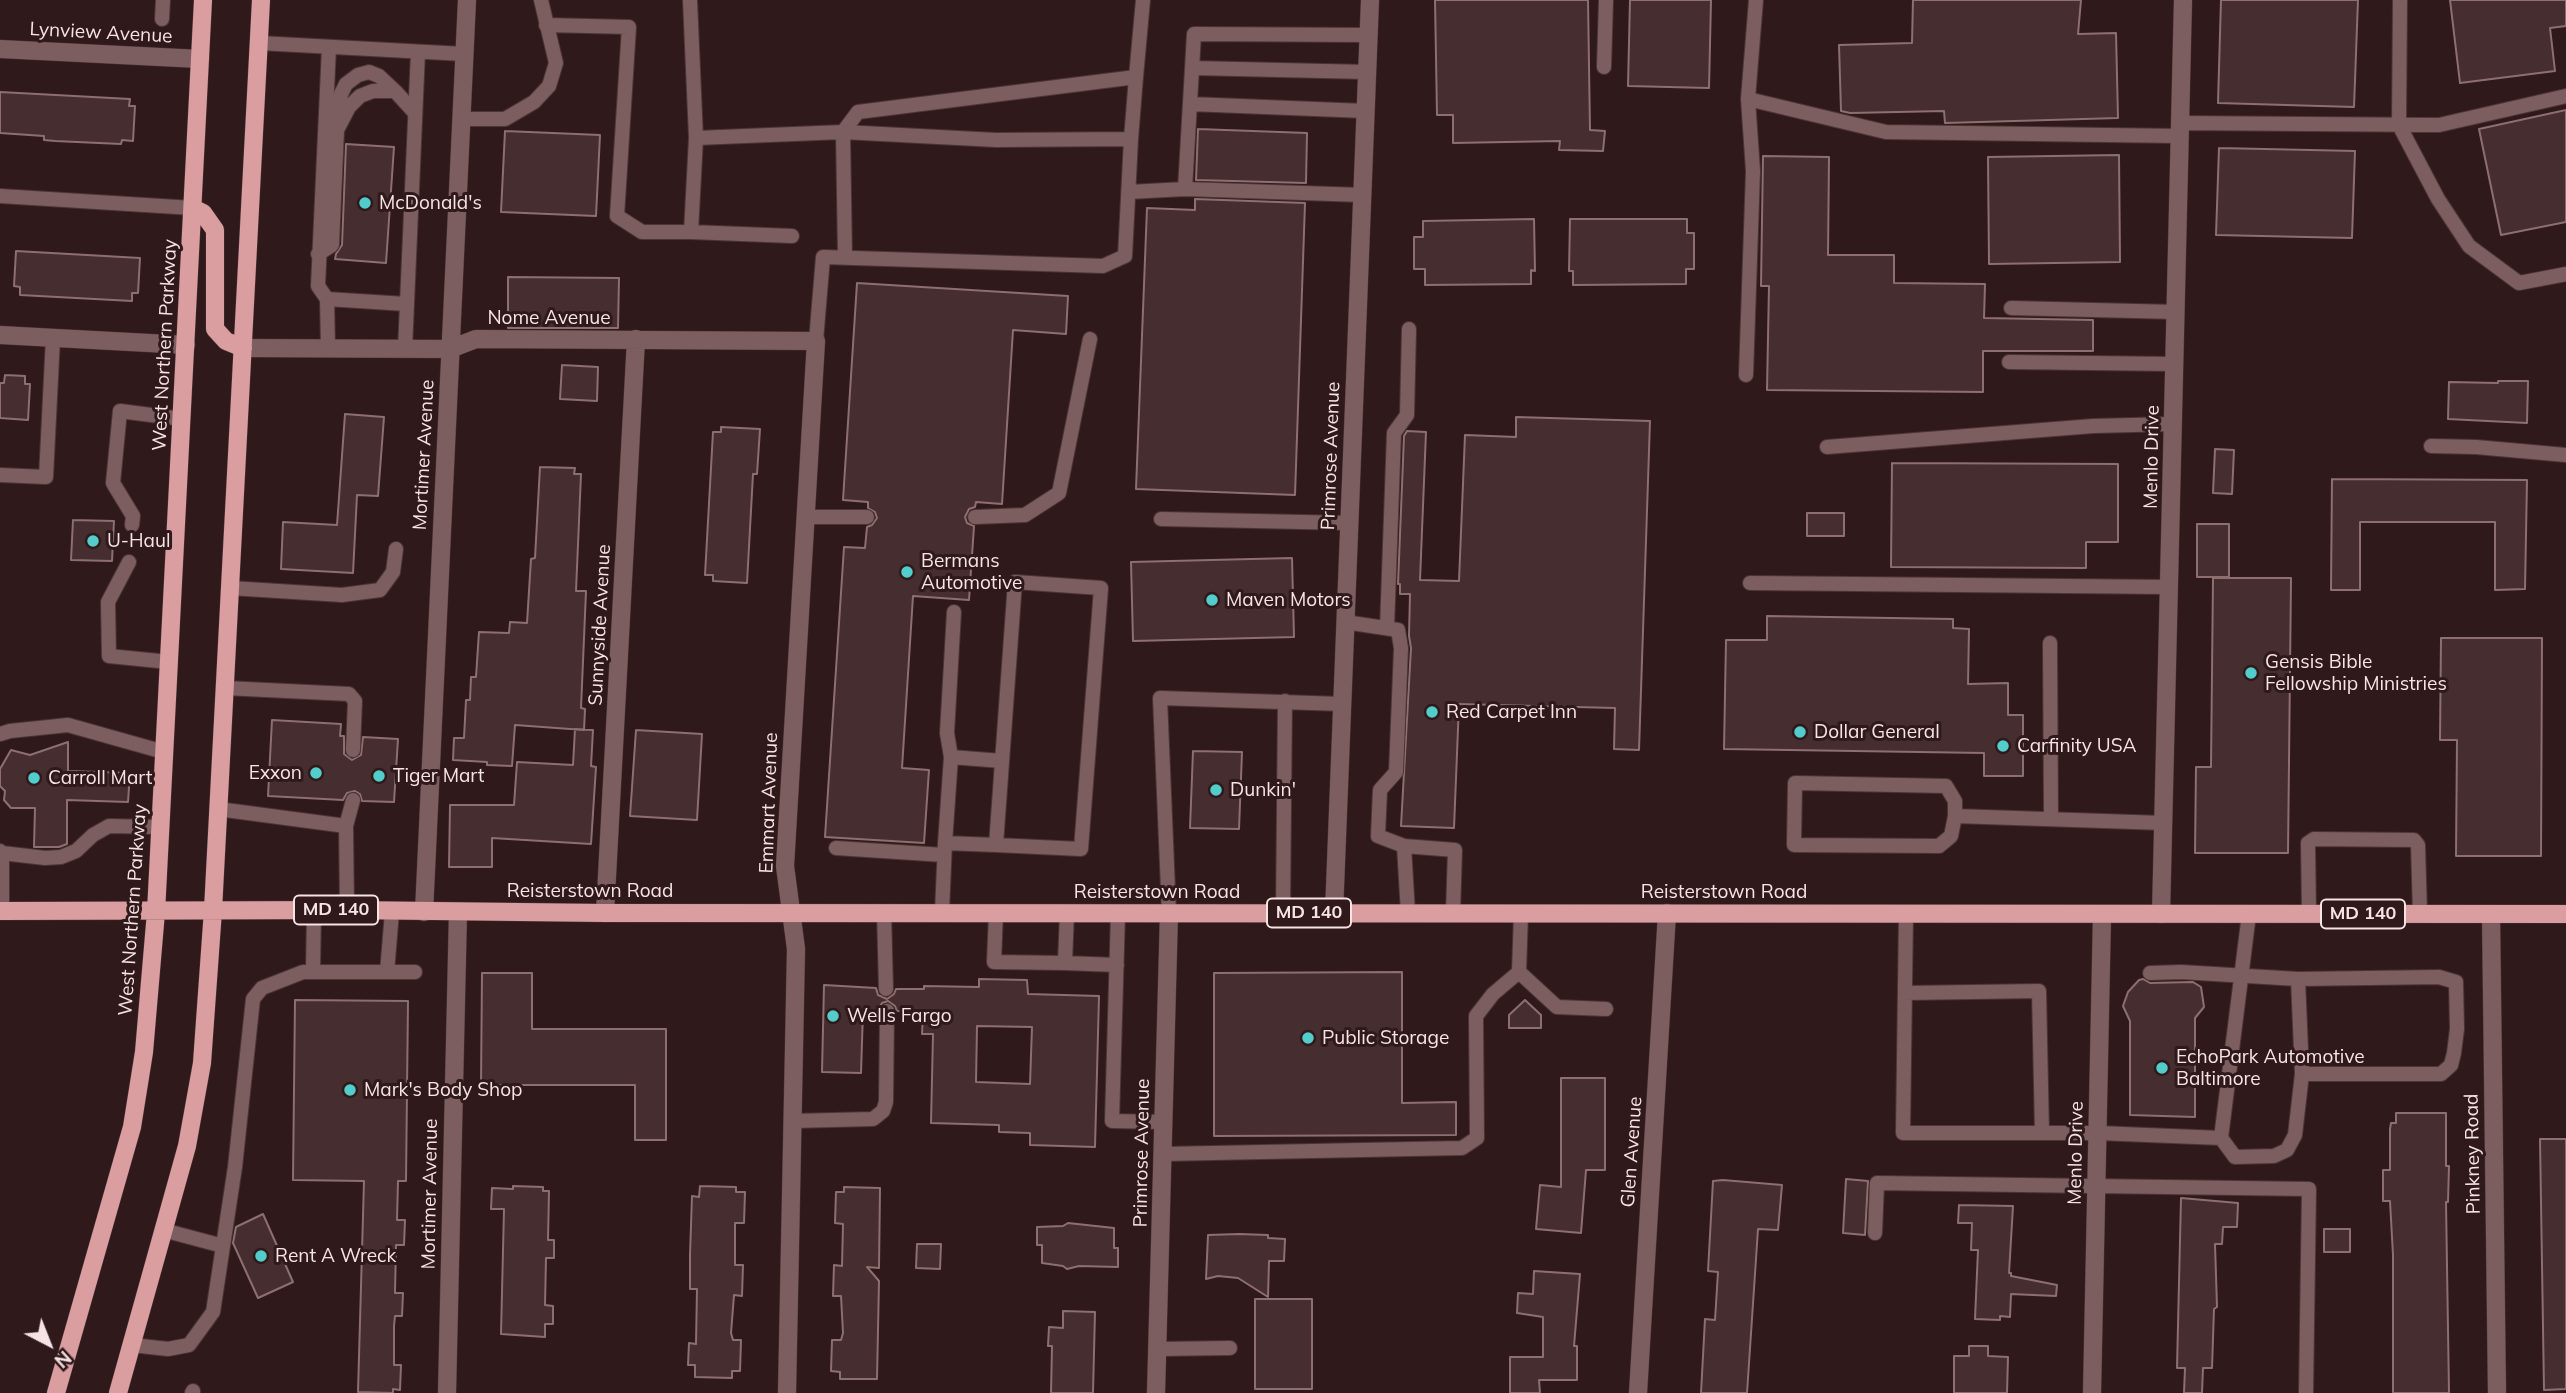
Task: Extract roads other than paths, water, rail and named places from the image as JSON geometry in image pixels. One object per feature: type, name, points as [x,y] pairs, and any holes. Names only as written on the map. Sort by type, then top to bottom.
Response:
[{"type":"main road","name":"West Northern Parkway","points":[[56,1393],[132,1127],[144,1052],[156,912],[203,0]]},
{"type":"main road","points":[[118,1393],[196,1104],[202,1063],[213,910],[261,0]]},
{"type":"main road","points":[[193,208],[203,213],[215,230],[215,329],[226,341],[243,348]]},
{"type":"main road","name":"Reisterstown Road","points":[[1,911],[2566,914]]},
{"type":"street","name":"Mortimer Avenue","points":[[424,912],[467,0]]},
{"type":"street","name":"Primrose Avenue","points":[[1334,913],[1370,0]]},
{"type":"street","name":"Menlo Drive","points":[[2161,914],[2183,0]]},
{"type":"street","name":"Lynview Avenue","points":[[0,49],[201,59]]},
{"type":"street","points":[[0,335],[186,345]]},
{"type":"street","name":"Sunnyside Avenue","points":[[605,913],[636,338]]},
{"type":"street","name":"Nome Avenue","points":[[243,348],[450,349],[476,339],[816,341]]},
{"type":"street","name":"Emmart Avenue","points":[[786,1393],[796,949],[785,866],[816,341]]},
{"type":"street","name":"Mortimer Avenue","points":[[447,1393],[458,912]]},
{"type":"street","name":"Glen Avenue","points":[[1638,1393],[1667,913]]},
{"type":"street","name":"Primrose Avenue","points":[[1156,1393],[1169,914]]},
{"type":"street","name":"Pinkney Road","points":[[2491,914],[2497,1393]]},
{"type":"street","name":"Menlo Drive","points":[[2092,1393],[2102,915]]},
{"type":"lane","points":[[162,19],[163,0]]},
{"type":"lane","points":[[461,119],[505,119],[534,102],[549,86],[556,63],[541,0]]},
{"type":"lane","points":[[690,0],[696,138],[691,232]]},
{"type":"lane","points":[[816,341],[823,257],[1103,266],[1125,256],[1143,0]]},
{"type":"lane","points":[[1604,67],[1606,0]]},
{"type":"lane","points":[[1746,375],[1753,171],[1748,99],[1756,0]]},
{"type":"lane","points":[[2400,0],[2399,125],[2438,199],[2469,246],[2519,283],[2566,274]]},
{"type":"lane","points":[[546,25],[629,27],[617,215],[642,232],[792,236]]},
{"type":"lane","points":[[1185,189],[1194,34],[1368,35]]},
{"type":"lane","points":[[259,43],[464,54]]},
{"type":"lane","points":[[328,348],[327,299],[318,286],[318,254],[329,47]]},
{"type":"lane","points":[[405,349],[418,52]]},
{"type":"lane","points":[[1192,68],[1367,72]]},
{"type":"lane","points":[[845,257],[843,132],[858,112],[1136,77]]},
{"type":"lane","points":[[318,254],[332,245],[337,130],[349,107],[360,96],[373,91],[395,91],[415,113]]},
{"type":"lane","points":[[1748,99],[1886,132],[2440,125],[2566,96]]},
{"type":"lane","points":[[1190,104],[1365,111]]},
{"type":"lane","points":[[696,138],[843,132],[996,140],[1132,139]]},
{"type":"lane","points":[[1129,192],[1185,189],[1362,195]]},
{"type":"lane","points":[[0,196],[193,208]]},
{"type":"lane","points":[[327,299],[406,304]]},
{"type":"lane","points":[[2011,308],[2176,312]]},
{"type":"lane","points":[[1387,628],[1394,433],[1407,415],[1409,329]]},
{"type":"lane","points":[[0,475],[46,477],[53,338]]},
{"type":"lane","points":[[975,517],[1025,515],[1059,493],[1090,338]]},
{"type":"lane","points":[[2008,362],[2174,364]]},
{"type":"lane","points":[[132,525],[133,516],[113,484],[120,411],[182,419]]},
{"type":"lane","points":[[1827,447],[2093,426],[2173,424]]},
{"type":"lane","points":[[2431,446],[2566,455]]},
{"type":"lane","points":[[805,517],[867,517]]},
{"type":"lane","points":[[1161,519],[1349,523]]},
{"type":"lane","points":[[230,588],[342,595],[380,590],[393,572],[396,549]]},
{"type":"lane","points":[[129,562],[108,603],[109,656],[169,662]]},
{"type":"lane","points":[[836,848],[944,849],[996,845],[1081,849],[1101,588],[1015,582],[996,845]]},
{"type":"lane","points":[[1750,583],[2170,587]]},
{"type":"lane","points":[[942,912],[951,757],[947,733],[954,612]]},
{"type":"lane","points":[[1345,622],[1398,630],[1401,648],[1396,772],[1380,790],[1378,836],[1404,846],[1455,850],[1453,913]]},
{"type":"lane","points":[[2050,643],[2051,819]]},
{"type":"lane","points":[[225,688],[349,694],[355,701],[353,750]]},
{"type":"lane","points":[[1169,914],[1160,698],[1342,704]]},
{"type":"lane","points":[[1283,913],[1285,701]]},
{"type":"lane","points":[[0,734],[68,725],[164,751]]},
{"type":"lane","points":[[951,757],[1003,761]]},
{"type":"lane","points":[[1795,783],[1946,786],[1955,801],[1955,816],[1951,836],[1939,846],[1794,845],[1795,783]]},
{"type":"lane","points":[[347,910],[346,826],[353,800]]},
{"type":"lane","points":[[218,809],[346,826]]},
{"type":"lane","points":[[1955,816],[2163,823]]},
{"type":"lane","points":[[1,911],[1,852],[45,858],[61,857],[76,851],[93,835],[108,826],[160,827]]},
{"type":"lane","points":[[2309,914],[2308,844],[2314,839],[2414,840],[2418,845],[2420,914]]},
{"type":"lane","points":[[1404,846],[1408,913]]},
{"type":"lane","points":[[313,972],[314,911]]},
{"type":"lane","points":[[387,972],[392,912]]},
{"type":"lane","points":[[884,912],[886,989]]},
{"type":"lane","points":[[996,912],[994,961],[1116,965]]},
{"type":"lane","points":[[1065,963],[1067,912]]},
{"type":"lane","points":[[1118,913],[1112,1121],[1164,1122]]},
{"type":"lane","points":[[1163,1154],[1462,1148],[1478,1138],[1476,1016],[1493,994],[1519,972],[1521,913]]},
{"type":"lane","points":[[1906,914],[1903,1133],[2098,1133],[2221,1138]]},
{"type":"lane","points":[[2249,914],[2221,1138],[2235,1157],[2274,1156],[2287,1150],[2295,1135],[2302,1074],[2298,979]]},
{"type":"lane","points":[[132,1345],[168,1349],[189,1345],[213,1312],[234,1167],[253,999],[262,988],[303,972],[415,972]]},
{"type":"lane","points":[[1519,972],[1557,1007],[1606,1009]]},
{"type":"lane","points":[[2150,973],[2181,972],[2298,979],[2439,976],[2456,982],[2457,1029],[2454,1053],[2451,1065],[2441,1074],[2302,1074]]},
{"type":"lane","points":[[1905,993],[2039,991],[2042,1133]]},
{"type":"lane","points":[[793,1121],[873,1119],[883,1111],[886,1102],[887,1012]]},
{"type":"lane","points":[[1875,1233],[1877,1183],[2309,1189],[2306,1393]]},
{"type":"lane","points":[[163,1230],[223,1245]]},
{"type":"lane","points":[[1158,1349],[1230,1348]]},
{"type":"place","name":"McDonald's","points":[[365,203]]},
{"type":"place","name":"U-Haul","points":[[93,541]]},
{"type":"place","name":"Bermans Automotive","points":[[907,572]]},
{"type":"place","name":"Maven Motors","points":[[1212,600]]},
{"type":"place","name":"Gensis Bible Fellowship Ministries","points":[[2251,673]]},
{"type":"place","name":"Red Carpet Inn","points":[[1432,712]]},
{"type":"place","name":"Dollar General","points":[[1800,732]]},
{"type":"place","name":"Carfinity USA","points":[[2003,746]]},
{"type":"place","name":"Exxon","points":[[316,773]]},
{"type":"place","name":"Tiger Mart","points":[[379,776]]},
{"type":"place","name":"Carroll Mart","points":[[34,778]]},
{"type":"place","name":"Dunkin'","points":[[1216,790]]},
{"type":"place","name":"Wells Fargo","points":[[833,1016]]},
{"type":"place","name":"Public Storage","points":[[1308,1038]]},
{"type":"place","name":"EchoPark Automotive Baltimore","points":[[2162,1068]]},
{"type":"place","name":"Mark's Body Shop","points":[[350,1090]]},
{"type":"place","name":"Rent A Wreck","points":[[261,1256]]}]
